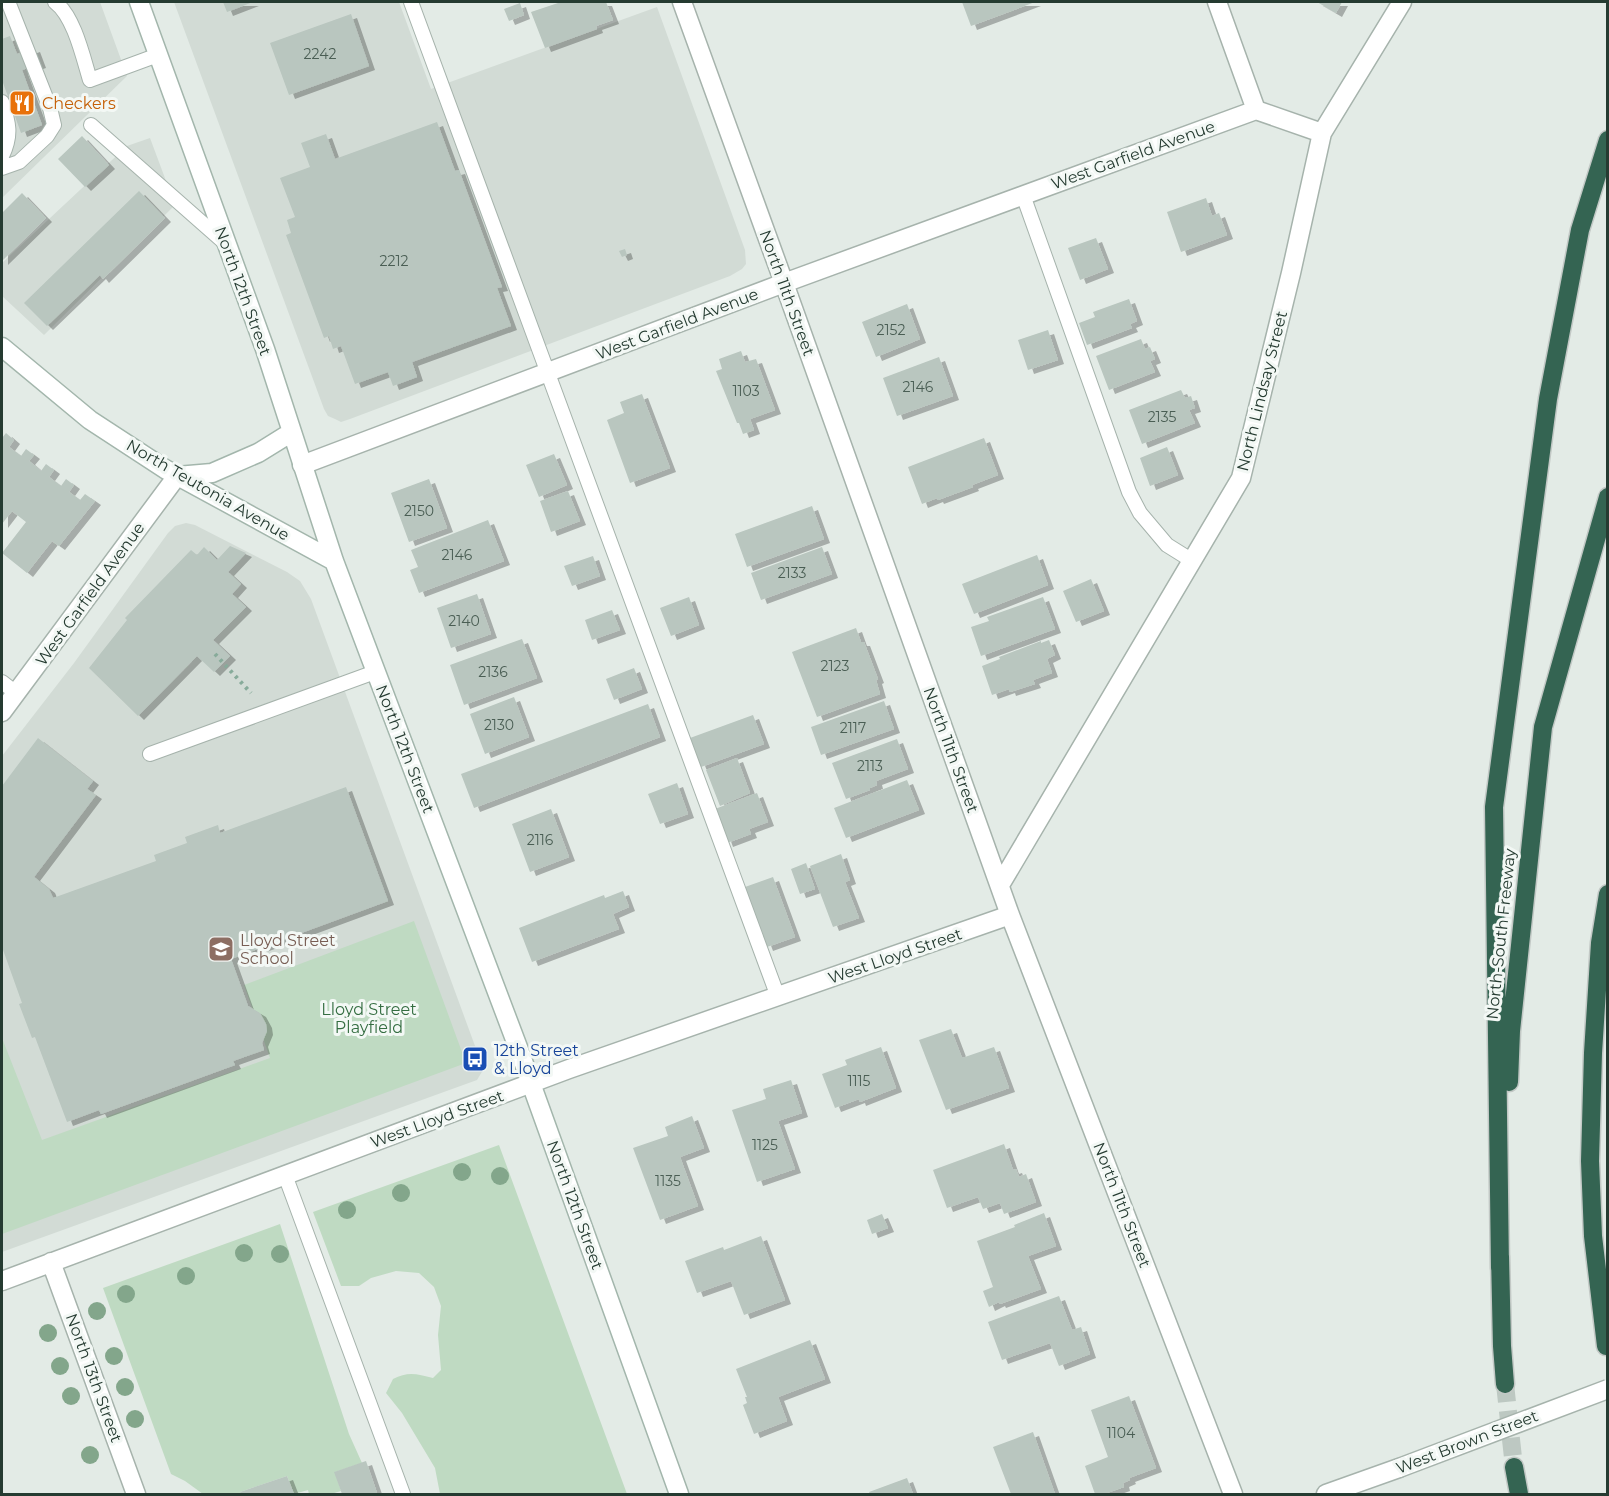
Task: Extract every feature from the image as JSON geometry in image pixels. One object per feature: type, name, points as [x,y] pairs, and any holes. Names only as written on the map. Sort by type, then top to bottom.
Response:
[{"type":"highway","points":[[1500,1268],[1494,807],[1548,399],[1580,230],[1608,140]]},
{"type":"highway","name":"North-South Freeway","points":[[1505,1384],[1500,1268],[1511,1031],[1543,727],[1608,497]]},
{"type":"highway","points":[[1606,1346],[1593,1236],[1590,1161],[1593,1053],[1600,943],[1608,894]]},
{"type":"highway","points":[[1514,1467],[1518,1494]]},
{"type":"street","name":"North 12th Street","points":[[139,2],[265,349],[334,561],[531,1083],[679,1494]]},
{"type":"street","name":"North 11th Street","points":[[682,2],[1010,915],[1233,1494]]},
{"type":"street","points":[[1217,2],[1256,110],[1322,133]]},
{"type":"street","name":"North Lindsay Street","points":[[1000,885],[1241,478],[1291,273],[1322,133],[1402,2]]},
{"type":"street","name":"West Garfield Avenue","points":[[302,465],[784,283],[1256,110]]},
{"type":"street","name":"North Teutonia Avenue","points":[[2,347],[90,420],[165,469],[334,561]]},
{"type":"street","points":[[177,476],[212,472],[258,453],[292,432]]},
{"type":"street","name":"West Garfield Avenue","points":[[2,712],[177,476]]},
{"type":"street","name":"West Lloyd Street","points":[[2,1281],[531,1083],[1010,915]]},
{"type":"street","name":"North 13th Street","points":[[51,1262],[136,1494]]},
{"type":"street","name":"West Brown Street","points":[[1326,1494],[1608,1389]]},
{"type":"lane","points":[[55,2],[62,7],[70,21],[90,80],[158,55]]},
{"type":"lane","points":[[411,2],[778,997]]},
{"type":"lane","points":[[2,168],[19,162],[47,136],[54,125],[51,108],[8,4]]},
{"type":"lane","points":[[2,102],[9,132],[2,156]]},
{"type":"lane","points":[[91,125],[225,243]]},
{"type":"lane","points":[[1023,195],[1129,492],[1140,513],[1167,545],[1191,560]]},
{"type":"lane","points":[[150,754],[375,672]]},
{"type":"lane","points":[[2,682],[16,693]]},
{"type":"lane","points":[[285,1175],[403,1494]]},
{"type":"path","points":[[215,654],[268,711]]},
{"type":"shaded area","points":[[2,2],[100,2],[127,76],[2,198]]},
{"type":"shaded area","points":[[174,2],[399,2],[431,89],[657,7],[745,250],[746,264],[730,276],[341,422],[328,416],[324,409]]},
{"type":"shaded area","points":[[150,138],[175,205],[44,335],[2,296],[2,263],[127,146]]},
{"type":"shaded area","name":"Lloyd Street School","points":[[186,523],[195,525],[287,572],[300,581],[311,599],[483,1070],[477,1080],[2,1252],[2,756],[74,663],[168,533],[175,526]]},
{"type":"green space","name":"Lloyd Street Playfield","points":[[414,921],[466,1063],[2,1234],[2,1038],[42,1140],[270,1058],[244,985]]},
{"type":"green space","points":[[499,1145],[627,1494],[440,1494],[435,1468],[402,1413],[386,1393],[393,1379],[398,1376],[413,1374],[433,1378],[441,1370],[438,1335],[441,1306],[434,1287],[419,1273],[396,1271],[371,1278],[359,1286],[341,1286],[313,1212]]},
{"type":"green space","points":[[280,1224],[349,1434],[362,1463],[335,1472],[341,1491],[331,1494],[309,1494],[308,1490],[294,1494],[287,1476],[240,1492],[241,1494],[203,1494],[171,1474],[103,1288]]},
{"type":"building","points":[[223,2],[253,2],[227,12]]},
{"type":"building","points":[[561,2],[606,2],[613,20],[596,26],[597,29],[545,48],[531,12]]},
{"type":"building","points":[[962,2],[1035,2],[971,26]]},
{"type":"building","points":[[1317,2],[1342,2],[1336,13]]},
{"type":"building","points":[[520,3],[524,15],[509,21],[504,9]]},
{"type":"building","points":[[351,14],[369,66],[289,95],[270,43]]},
{"type":"building","name":"Checkers","points":[[10,36],[17,54],[34,48],[40,64],[22,70],[42,125],[21,133],[2,80],[2,39]]},
{"type":"building","points":[[437,122],[455,171],[459,170],[502,287],[497,288],[511,326],[412,362],[417,377],[393,386],[388,372],[355,384],[341,346],[333,349],[329,336],[324,338],[286,235],[291,233],[287,220],[295,217],[280,178],[310,167],[301,143],[326,134],[335,159]]},
{"type":"building","points":[[82,136],[109,165],[85,187],[58,159]]},
{"type":"building","points":[[139,191],[165,218],[103,279],[100,275],[47,326],[24,303]]},
{"type":"building","points":[[22,193],[46,218],[2,261],[2,213]]},
{"type":"building","points":[[1206,198],[1212,216],[1219,213],[1227,235],[1181,252],[1167,212]]},
{"type":"building","points":[[1096,238],[1108,269],[1080,280],[1068,248]]},
{"type":"building","points":[[625,249],[627,255],[622,257],[619,251]]},
{"type":"building","points":[[1129,299],[1137,321],[1130,324],[1132,328],[1087,345],[1079,323],[1095,317],[1093,312]]},
{"type":"building","points":[[907,304],[920,339],[876,357],[862,322]]},
{"type":"building","points":[[1048,330],[1058,360],[1028,370],[1018,340]]},
{"type":"building","points":[[1141,339],[1145,349],[1150,347],[1155,359],[1150,361],[1155,372],[1109,390],[1096,356]]},
{"type":"building","points":[[741,351],[745,362],[756,359],[775,410],[750,419],[754,430],[743,434],[716,371],[722,369],[719,359]]},
{"type":"building","points":[[939,357],[953,396],[897,416],[883,378]]},
{"type":"building","points":[[1181,390],[1185,398],[1191,396],[1195,408],[1189,410],[1195,423],[1142,444],[1129,410]]},
{"type":"building","points":[[642,394],[670,468],[630,483],[607,420],[624,413],[620,402]]},
{"type":"building","points":[[6,433],[14,440],[9,447],[21,456],[26,449],[34,455],[29,461],[41,471],[46,464],[54,470],[49,477],[61,486],[66,479],[74,485],[69,492],[80,500],[85,494],[95,501],[59,546],[52,541],[27,573],[2,553],[26,522],[12,511],[2,524],[2,438]]},
{"type":"building","points":[[984,438],[998,475],[972,485],[973,487],[922,504],[908,467]]},
{"type":"building","points":[[1167,447],[1178,475],[1150,486],[1140,458]]},
{"type":"building","points":[[554,454],[567,485],[539,497],[526,465]]},
{"type":"building","points":[[429,479],[447,528],[409,542],[391,493]]},
{"type":"building","points":[[568,491],[580,521],[551,532],[540,501]]},
{"type":"building","points":[[812,506],[824,539],[747,567],[735,534]]},
{"type":"building","points":[[488,520],[504,561],[419,593],[410,570],[418,567],[411,550]]},
{"type":"building","points":[[230,546],[246,553],[228,572],[241,584],[232,594],[246,607],[213,640],[230,656],[214,672],[197,656],[138,716],[89,668],[127,620],[125,618],[191,550],[197,555],[204,547],[217,560]]},
{"type":"building","points":[[822,547],[832,574],[761,600],[751,573]]},
{"type":"building","points":[[1037,555],[1048,585],[974,614],[962,584]]},
{"type":"building","points":[[593,556],[600,576],[572,586],[564,566]]},
{"type":"building","points":[[1091,579],[1104,611],[1076,622],[1063,591]]},
{"type":"building","points":[[477,594],[491,634],[451,648],[437,608]]},
{"type":"building","points":[[689,597],[699,625],[671,636],[660,608]]},
{"type":"building","points":[[1043,597],[1055,629],[981,656],[971,627],[989,621],[987,617]]},
{"type":"building","points":[[612,610],[620,630],[592,640],[585,620]]},
{"type":"building","points":[[856,628],[861,642],[864,642],[878,679],[876,680],[880,694],[817,717],[792,652]]},
{"type":"building","points":[[522,639],[537,678],[464,705],[450,665]]},
{"type":"building","points":[[1049,640],[1055,655],[1047,659],[1052,673],[1033,680],[1035,684],[992,695],[982,666],[1000,659],[999,657]]},
{"type":"building","points":[[634,668],[642,689],[614,700],[606,679]]},
{"type":"building","points":[[514,697],[529,737],[485,754],[470,714]]},
{"type":"building","points":[[884,701],[894,729],[821,755],[811,727]]},
{"type":"building","points":[[648,704],[660,737],[474,808],[461,774]]},
{"type":"building","points":[[753,715],[764,744],[701,767],[690,738]]},
{"type":"building","points":[[38,738],[93,781],[87,789],[96,795],[34,877],[49,889],[53,898],[156,861],[154,855],[187,843],[185,837],[218,825],[220,833],[346,787],[388,901],[231,959],[248,1006],[260,1013],[266,1024],[267,1031],[262,1043],[264,1050],[233,1061],[235,1065],[101,1114],[99,1110],[67,1122],[35,1037],[32,1038],[19,1004],[22,1003],[2,947],[2,786]]},
{"type":"building","points":[[897,739],[908,769],[876,781],[877,785],[870,790],[846,799],[832,763]]},
{"type":"building","points":[[737,758],[750,793],[720,806],[706,770]]},
{"type":"building","points":[[907,780],[919,810],[846,838],[834,808]]},
{"type":"building","points":[[677,783],[688,814],[660,824],[648,794]]},
{"type":"building","points":[[757,793],[768,822],[749,829],[751,834],[727,843],[715,809]]},
{"type":"building","points":[[551,809],[569,857],[530,872],[512,824]]},
{"type":"building","points":[[841,854],[850,880],[845,882],[859,918],[833,927],[810,866]]},
{"type":"building","points":[[806,863],[815,889],[800,894],[791,869]]},
{"type":"building","points":[[773,877],[795,937],[767,947],[745,887]]},
{"type":"building","points":[[623,891],[629,907],[613,914],[619,929],[532,962],[519,928],[604,895],[605,898]]},
{"type":"building","points":[[951,1029],[962,1058],[994,1047],[1009,1088],[946,1110],[919,1040]]},
{"type":"building","points":[[881,1047],[896,1088],[860,1102],[859,1099],[835,1108],[822,1074],[847,1065],[845,1060]]},
{"type":"building","points":[[791,1080],[802,1113],[778,1121],[795,1169],[757,1182],[732,1110],[766,1099],[763,1089]]},
{"type":"building","points":[[692,1116],[704,1148],[680,1157],[698,1206],[660,1220],[633,1148],[668,1136],[665,1127]]},
{"type":"building","points":[[1004,1144],[1013,1170],[1016,1169],[1019,1177],[1026,1174],[1036,1202],[1004,1214],[1000,1203],[983,1209],[978,1197],[947,1208],[933,1170]]},
{"type":"building","points":[[1044,1213],[1056,1246],[1028,1256],[1041,1289],[989,1307],[983,1291],[993,1287],[977,1241]]},
{"type":"building","points":[[882,1214],[888,1228],[872,1234],[867,1220]]},
{"type":"building","points":[[761,1236],[785,1300],[744,1315],[731,1281],[697,1293],[685,1261]]},
{"type":"building","points":[[1059,1296],[1072,1330],[1081,1327],[1090,1354],[1059,1366],[1050,1343],[1002,1360],[988,1322]]},
{"type":"building","points":[[810,1340],[825,1379],[778,1397],[787,1421],[754,1434],[743,1405],[747,1403],[745,1397],[747,1397],[736,1369]]},
{"type":"building","points":[[1129,1396],[1156,1468],[1129,1478],[1130,1480],[1123,1483],[1124,1487],[1104,1494],[1095,1494],[1085,1466],[1108,1457],[1091,1410]]},
{"type":"building","points":[[1033,1432],[1055,1494],[1011,1494],[993,1447]]},
{"type":"building","points":[[366,1461],[377,1493],[342,1494],[334,1472]]},
{"type":"building","points":[[287,1476],[294,1494],[241,1494],[240,1492]]},
{"type":"building","points":[[907,1478],[913,1494],[870,1494],[869,1492]]},
{"type":"tunnel","points":[[1505,1384],[1514,1467]]},
{"type":"place","name":"Checkers","points":[[22,103]]},
{"type":"place","name":"Lloyd Street School","points":[[221,949]]},
{"type":"place","name":"12th Street & Lloyd","points":[[475,1059]]}]
